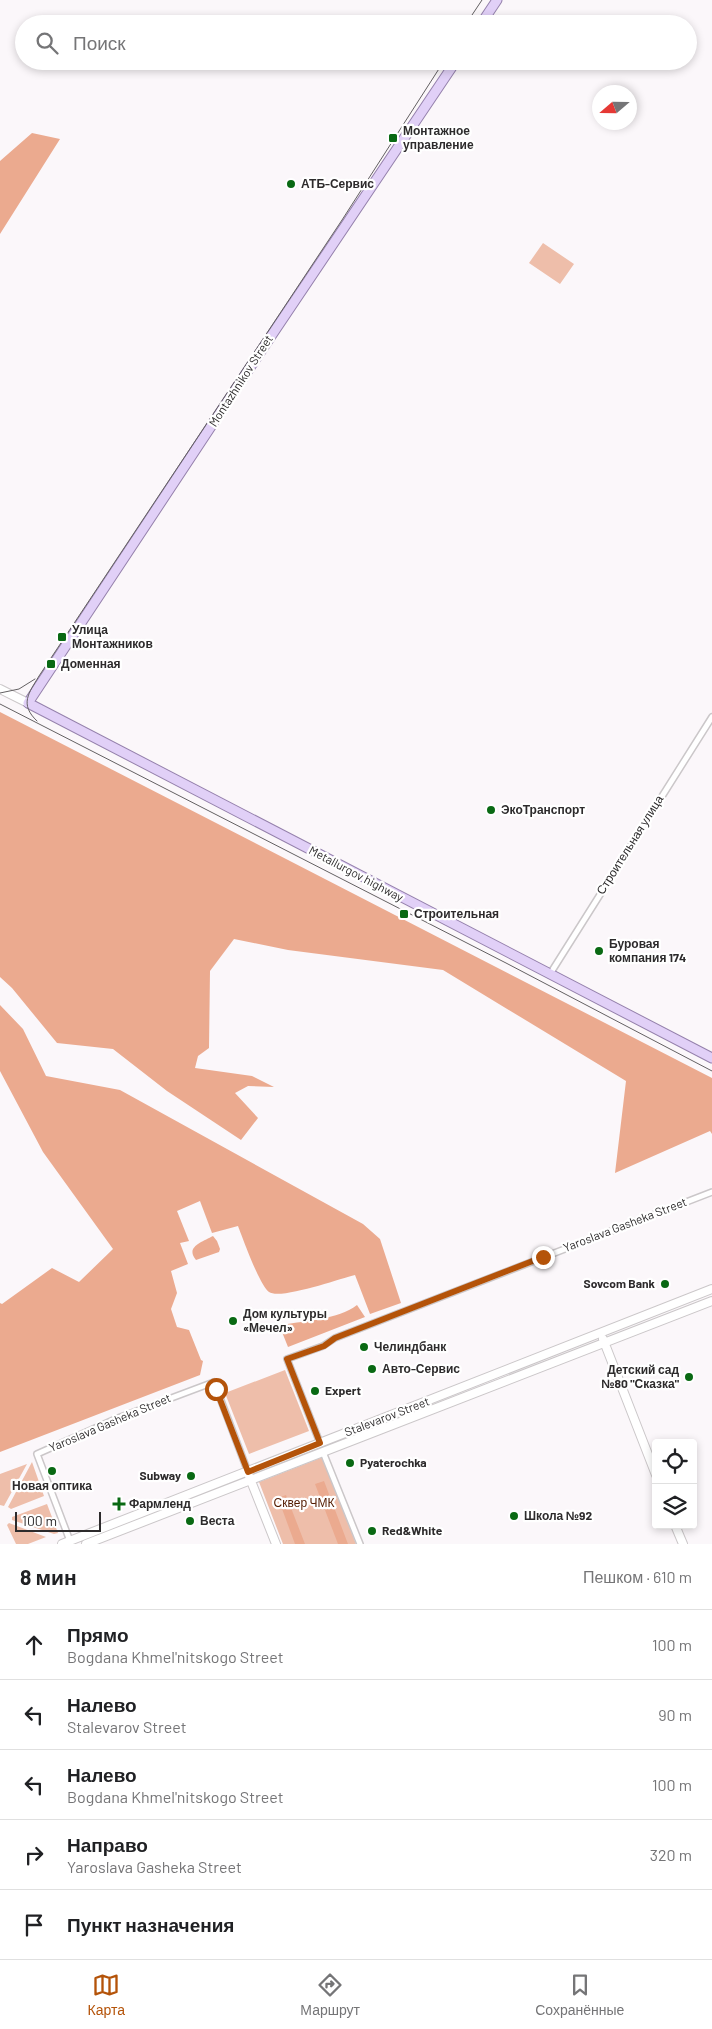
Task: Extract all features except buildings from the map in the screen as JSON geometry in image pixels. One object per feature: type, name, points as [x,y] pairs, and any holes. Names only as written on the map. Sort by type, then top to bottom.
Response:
[{"type":"main road","points":[[487,15],[497,0]]},
{"type":"main road","name":"Montazhnikov Street","points":[[28,703],[450,70]]},
{"type":"main road","name":"Metallurgov highway","points":[[0,689],[712,1058]]},
{"type":"main road","name":"Stalevarov Street","points":[[86,1544],[249,1476],[320,1443],[712,1289]]},
{"type":"main road","name":"Stalevarov Street","points":[[62,1544],[249,1476],[323,1452],[712,1301]]},
{"type":"main road","points":[[600,1333],[652,1465]]},
{"type":"main road","points":[[320,1443],[323,1452]]},
{"type":"main road","points":[[249,1476],[276,1544]]},
{"type":"main road","points":[[677,1529],[683,1544]]},
{"type":"street","name":"Строительная улица","points":[[550,974],[712,717]]},
{"type":"street","name":"Yaroslava Gasheka Street","points":[[320,1443],[287,1359],[712,1192]]},
{"type":"street","name":"Yaroslava Gasheka Street","points":[[70,1541],[37,1454],[118,1418],[214,1382],[249,1476]]},
{"type":"street","points":[[323,1452],[360,1544]]},
{"type":"green space","points":[[543,243],[574,264],[560,284],[529,263]]},
{"type":"green space","points":[[285,1370],[309,1431],[249,1454],[225,1393]]},
{"type":"green space","name":"Сквер ЧМК","points":[[323,1457],[356,1544],[283,1544],[259,1482]]},
{"type":"green space","points":[[32,1462],[44,1496],[11,1509],[8,1507]]},
{"type":"green space","points":[[27,1464],[4,1506],[0,1505],[0,1474]]},
{"type":"green space","points":[[47,1504],[58,1533],[54,1534],[12,1520],[12,1517]]},
{"type":"green space","points":[[9,1523],[46,1537],[28,1544],[16,1544],[7,1525]]},
{"type":"shaded area","points":[[32,133],[60,139],[0,234],[0,161]]},
{"type":"shaded area","points":[[0,712],[712,1078],[712,1134],[710,1131],[615,1173],[626,1081],[443,970],[288,950],[234,939],[210,971],[209,1048],[198,1056],[195,1068],[252,1076],[274,1087],[248,1086],[235,1093],[258,1118],[241,1140],[167,1091],[113,1049],[57,1043],[12,988],[0,977]]},
{"type":"shaded area","points":[[0,1005],[23,1029],[46,1076],[120,1090],[363,1224],[380,1239],[401,1303],[370,1314],[355,1275],[297,1291],[275,1294],[269,1292],[257,1272],[238,1226],[212,1233],[200,1201],[177,1211],[189,1241],[180,1243],[188,1264],[171,1271],[177,1293],[171,1309],[177,1327],[189,1330],[203,1361],[200,1375],[0,1452],[0,1303],[2,1304],[52,1268],[79,1282],[113,1249],[43,1152],[0,1071]]},
{"type":"shaded area","points":[[213,1236],[220,1249],[219,1252],[196,1260],[192,1252],[196,1245]]},
{"type":"shaded area","points":[[357,1305],[365,1317],[288,1347],[282,1332],[283,1325],[331,1317]]},
{"type":"shaded area","points":[[324,1481],[348,1544],[338,1544],[315,1484]]},
{"type":"shaded area","points":[[286,1495],[305,1544],[295,1544],[278,1498]]},
{"type":"tram line","points":[[472,15],[482,0]]},
{"type":"tram line","points":[[37,721],[28,709],[27,698],[39,676],[342,220],[438,70]]},
{"type":"tram line","points":[[0,693],[19,689],[35,679]]},
{"type":"tram line","points":[[0,704],[506,963],[712,1071]]},
{"type":"place","name":"Монтажное управление","points":[[393,138]]},
{"type":"place","name":"АТБ-Сервис","points":[[291,184]]},
{"type":"place","name":"Улица Монтажников","points":[[62,637]]},
{"type":"place","name":"Доменная","points":[[51,664]]},
{"type":"place","name":"ЭкоТранспорт","points":[[491,810]]},
{"type":"place","name":"Строительная","points":[[404,914]]},
{"type":"place","name":"Буровая компания 174","points":[[599,951]]},
{"type":"place","name":"Sovcom Bank","points":[[665,1284]]},
{"type":"place","name":"Дом культуры «Мечел»","points":[[233,1321]]},
{"type":"place","name":"Челиндбанк","points":[[364,1347]]},
{"type":"place","name":"Авто-Сервис","points":[[372,1369]]},
{"type":"place","name":"Детский сад №80 \"Сказка\"","points":[[689,1377]]},
{"type":"place","name":"Expert","points":[[315,1391]]},
{"type":"place","name":"Pyaterochka","points":[[350,1463]]},
{"type":"place","name":"Новая оптика","points":[[52,1471]]},
{"type":"place","name":"Subway","points":[[191,1476]]},
{"type":"place","name":"Фармленд","points":[[119,1504]]},
{"type":"place","name":"Школа №92","points":[[514,1516]]},
{"type":"place","name":"Веста","points":[[190,1521]]},
{"type":"place","name":"Red&White","points":[[372,1531]]},
{"type":"route","points":[[216,1389],[248,1472],[320,1443],[287,1359],[324,1346],[335,1338],[543,1257]]}]
